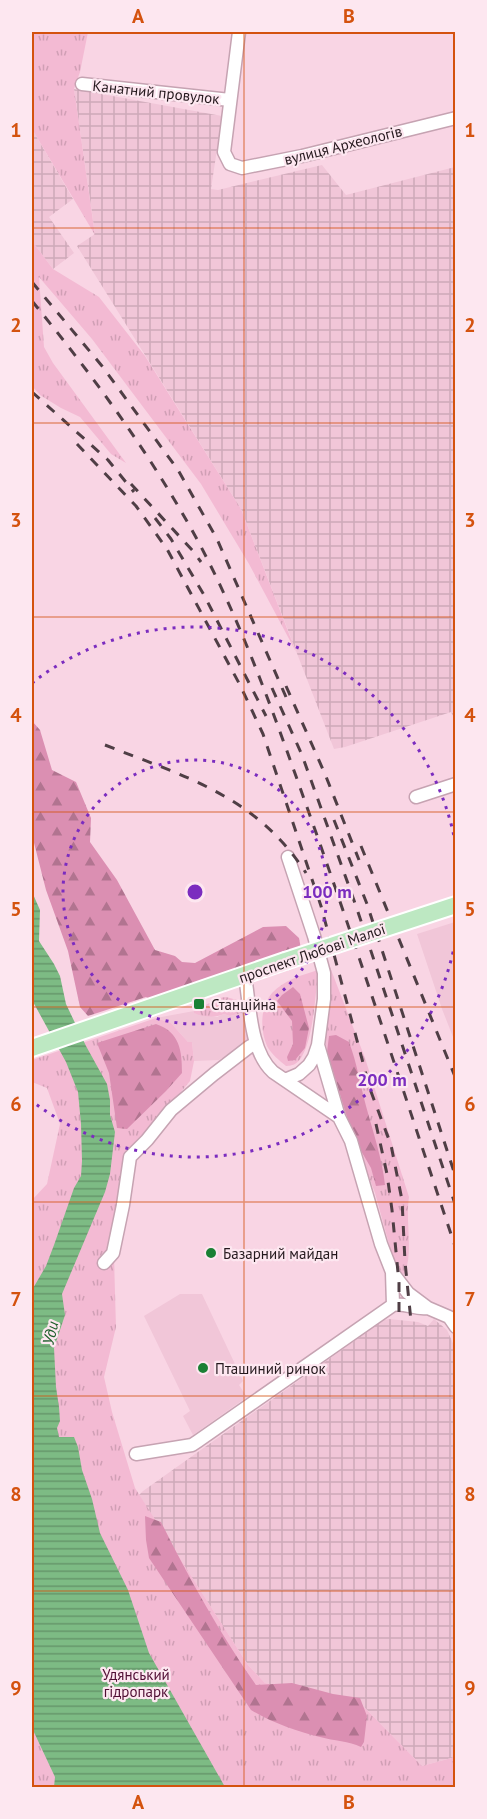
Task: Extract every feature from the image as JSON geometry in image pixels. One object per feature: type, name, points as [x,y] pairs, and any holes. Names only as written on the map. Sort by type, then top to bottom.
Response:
[{"type":"main road","name":"проспект Любові Малої","points":[[32,1048],[456,905]]},
{"type":"street","points":[[230,100],[239,32]]},
{"type":"street","name":"Канатний провулок","points":[[82,84],[230,100]]},
{"type":"street","name":"вулиця Археологів","points":[[230,100],[224,152],[230,165],[242,168],[302,156],[456,117]]},
{"type":"street","points":[[416,798],[456,784]]},
{"type":"street","points":[[285,1080],[299,1074],[309,1065],[318,1045],[324,999],[324,973],[288,857]]},
{"type":"street","points":[[245,976],[256,1043],[264,1064],[339,1117]]},
{"type":"street","points":[[104,1263],[113,1253],[130,1157],[171,1110],[256,1043]]},
{"type":"street","points":[[318,1045],[339,1117],[351,1141],[381,1244],[392,1272],[408,1293],[428,1308],[449,1317],[456,1327]]},
{"type":"street","points":[[392,1272],[393,1305]]},
{"type":"street","points":[[136,1454],[192,1445],[393,1305],[400,1303],[419,1309],[428,1308]]},
{"type":"shaded area","points":[[74,89],[222,116],[211,189],[218,190],[322,165],[346,195],[455,167],[455,720],[451,712],[334,749],[241,509],[77,246],[95,234]]},
{"type":"shaded area","points":[[32,129],[73,199],[49,217],[74,253],[53,269],[32,241]]},
{"type":"shaded area","points":[[456,922],[455,1042],[417,934]]},
{"type":"shaded area","points":[[194,1011],[194,1013],[217,1017],[246,1012],[256,1043],[229,1060],[222,1058],[194,1061],[192,1042],[188,1042],[171,1023],[156,1018]]},
{"type":"shaded area","name":"Пташиний ринок","points":[[180,1294],[202,1294],[243,1381],[239,1385],[247,1397],[193,1435],[183,1416],[190,1411],[144,1316]]},
{"type":"shaded area","points":[[434,1319],[447,1330],[456,1350],[455,1757],[422,1766],[361,1704],[265,1683],[248,1665],[139,1495],[384,1320],[418,1322],[428,1326]]},
{"type":"green space","points":[[32,32],[88,32],[74,89],[95,235],[32,129]]},
{"type":"green space","points":[[32,241],[53,269],[99,297],[145,356],[241,509],[296,652],[249,564],[201,484],[92,339],[39,277],[44,347],[53,363],[126,463],[111,454],[80,417],[40,395],[32,386]]},
{"type":"green space","points":[[32,721],[40,730],[52,770],[76,782],[91,818],[90,842],[117,880],[155,950],[175,956],[182,962],[195,963],[263,927],[286,926],[299,938],[301,949],[154,1001],[146,997],[88,1016],[80,1007],[68,951],[46,890],[32,835]]},
{"type":"green space","points":[[330,967],[365,1058],[409,1197],[409,1247],[404,1275],[395,1266],[375,1193],[345,1114],[324,1038],[330,1007]]},
{"type":"green space","points":[[318,970],[315,1006],[306,1048],[295,1064],[286,1066],[267,1046],[262,1026],[265,1005],[272,993],[282,985],[294,978]]},
{"type":"green space","points":[[293,987],[300,994],[309,1028],[305,1048],[295,1060],[288,1061],[287,1057],[293,1044],[292,1021],[277,1001]]},
{"type":"green space","points":[[219,998],[237,1000],[246,1008],[246,1012],[230,1016],[224,1014],[205,1016],[194,1013]]},
{"type":"green space","name":"Удянський гідропарк","points":[[156,1018],[171,1023],[188,1042],[192,1042],[194,1061],[190,1081],[126,1157],[114,1258],[116,1327],[104,1377],[135,1488],[248,1665],[265,1683],[361,1704],[422,1766],[455,1757],[455,1787],[32,1787],[32,1200],[47,1184],[60,1124],[47,1088],[32,1082],[32,1060]]},
{"type":"green space","points":[[156,1024],[164,1027],[175,1037],[180,1050],[182,1073],[127,1129],[117,1128],[109,1073],[97,1043]]},
{"type":"green space","points":[[336,1035],[349,1042],[352,1050],[380,1155],[385,1185],[376,1186],[371,1168],[353,1137],[327,1052],[329,1036]]},
{"type":"green space","points":[[145,1516],[161,1522],[206,1605],[256,1685],[292,1683],[333,1694],[360,1698],[367,1716],[364,1742],[361,1747],[294,1729],[251,1710],[149,1558]]},
{"type":"water","name":"Уди","points":[[32,892],[40,910],[39,941],[60,976],[66,1004],[107,1084],[110,1115],[115,1132],[110,1174],[105,1192],[62,1294],[65,1315],[54,1348],[60,1421],[57,1428],[59,1437],[74,1437],[100,1533],[128,1590],[149,1653],[225,1787],[54,1787],[55,1777],[32,1728],[32,1290],[46,1266],[74,1188],[81,1176],[82,1161],[78,1092],[66,1062],[32,1000]]},
{"type":"railway","points":[[32,282],[102,366],[178,470],[217,539],[286,697]]},
{"type":"railway","points":[[32,301],[100,388],[142,448],[199,543],[231,608],[271,708],[327,865],[456,1249]]},
{"type":"railway","points":[[32,392],[108,460],[134,492]]},
{"type":"railway","points":[[77,444],[136,506],[167,549],[240,685],[263,734],[321,906],[370,1089],[391,1145],[402,1200],[411,1321]]},
{"type":"railway","points":[[131,484],[201,562]]},
{"type":"railway","points":[[155,518],[171,539],[204,595],[266,716]]},
{"type":"railway","points":[[286,686],[325,774],[359,860]]},
{"type":"railway","points":[[272,688],[302,755],[356,906],[456,1207]]},
{"type":"railway","points":[[105,745],[191,779],[242,807],[265,825],[306,873]]},
{"type":"railway","points":[[334,820],[367,904],[456,1178]]},
{"type":"railway","points":[[361,846],[456,1079]]},
{"type":"railway","points":[[376,1124],[392,1210],[399,1283],[399,1320]]},
{"type":"place","name":"Станційна","points":[[199,1004]]},
{"type":"place","name":"Базарний майдан","points":[[211,1253]]},
{"type":"place","name":"Пташиний ринок","points":[[203,1368]]}]
